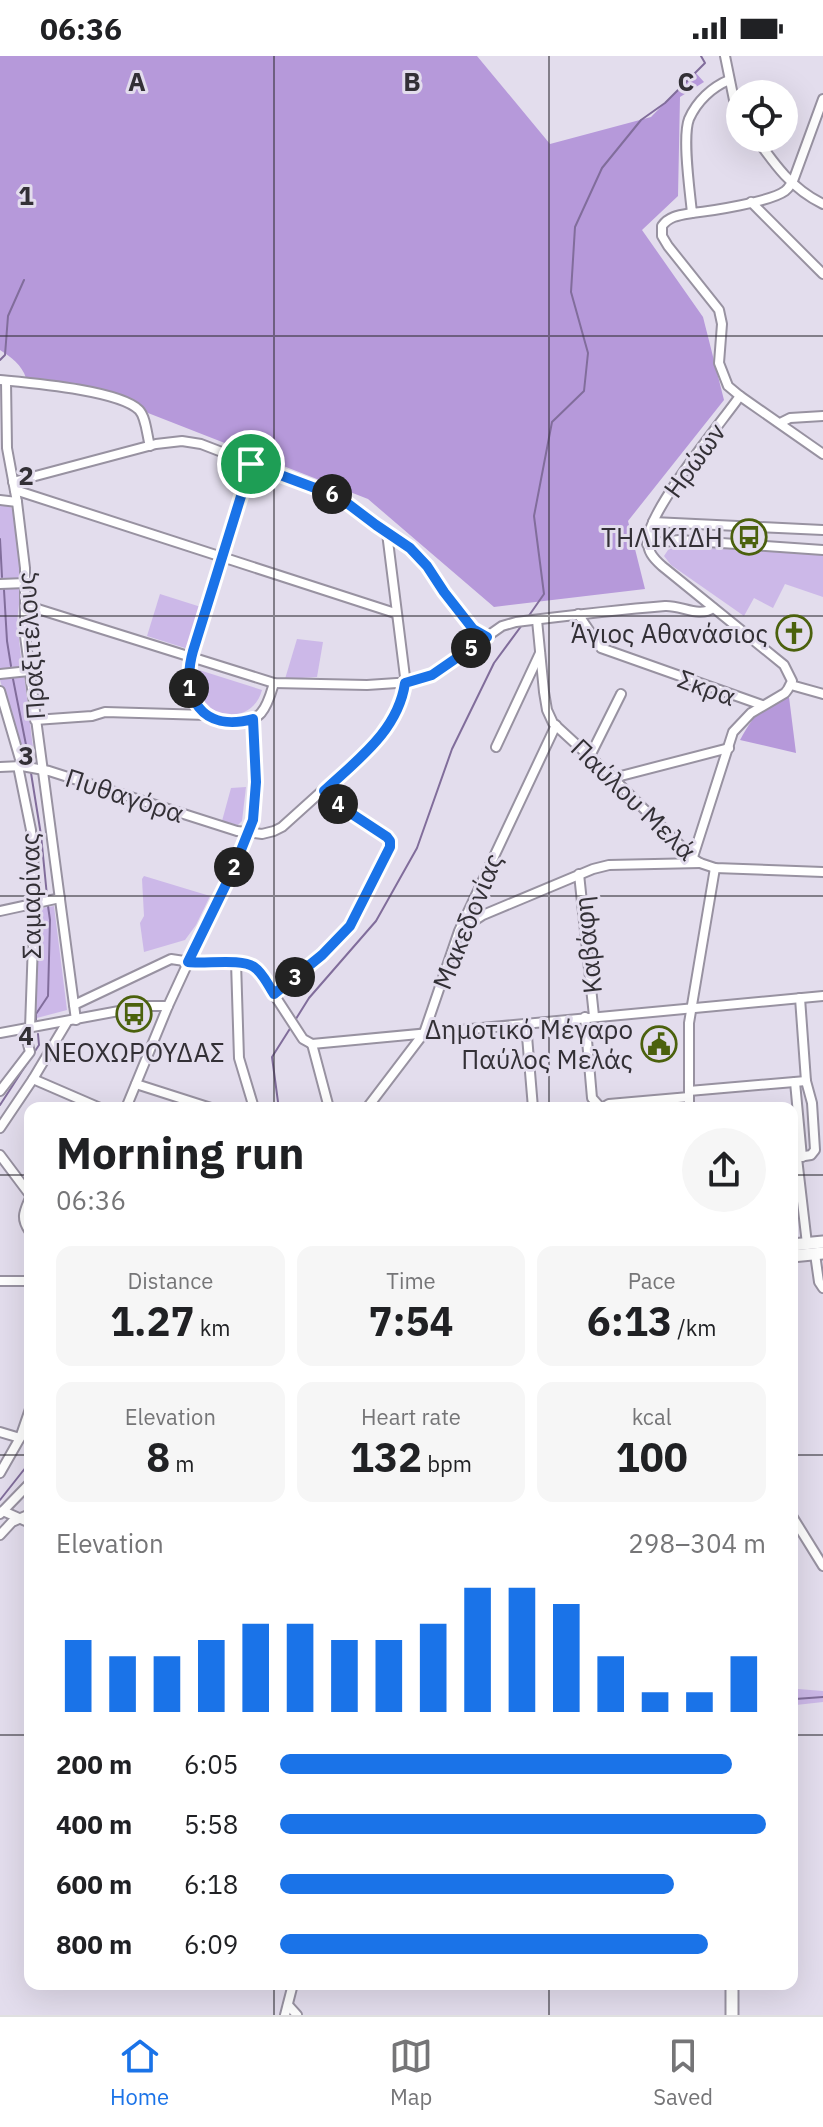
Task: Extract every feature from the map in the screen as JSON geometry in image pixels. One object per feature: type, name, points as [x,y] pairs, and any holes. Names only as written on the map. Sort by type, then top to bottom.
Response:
[{"type":"main road","points":[[798,1245],[823,1242]]},
{"type":"main road","points":[[798,1255],[819,1253]]},
{"type":"main road","points":[[732,1990],[732,2015]]},
{"type":"street","points":[[725,56],[729,80]]},
{"type":"street","points":[[692,213],[687,137],[689,120],[699,102],[726,82]]},
{"type":"street","points":[[823,99],[792,184],[783,192],[724,209],[677,216],[668,219],[662,226],[668,246],[719,310],[722,324],[719,363],[728,386],[823,454]]},
{"type":"street","points":[[767,152],[792,184],[823,204]]},
{"type":"street","points":[[751,202],[823,274]]},
{"type":"street","points":[[3,380],[88,391],[133,406],[142,413],[150,446]]},
{"type":"street","name":"Πραξιτέλους","points":[[3,380],[6,439],[26,583],[24,626],[74,1005],[72,1021]]},
{"type":"street","name":"Ηρώων","points":[[647,544],[653,522],[664,502],[740,396]]},
{"type":"street","points":[[780,423],[790,418],[823,416]]},
{"type":"street","points":[[14,486],[150,446],[178,441],[195,442],[339,497],[416,552],[473,629],[487,637]]},
{"type":"street","points":[[207,715],[197,706],[190,691],[191,657],[251,464]]},
{"type":"street","points":[[14,486],[395,613]]},
{"type":"street","points":[[0,500],[17,502]]},
{"type":"street","points":[[653,522],[823,530]]},
{"type":"street","points":[[248,833],[262,834],[277,830],[324,791],[374,744],[399,705],[405,683],[387,533]]},
{"type":"street","points":[[459,931],[483,915],[579,874],[609,865],[696,860],[733,732],[742,721],[762,705],[785,693],[791,685],[784,665],[656,561],[647,544],[679,540],[823,550]]},
{"type":"street","points":[[0,584],[26,583]]},
{"type":"street","points":[[25,605],[274,683],[405,683],[432,675],[506,624],[670,606],[705,612],[713,608]]},
{"type":"street","name":"Σκρα","points":[[578,614],[601,648],[762,705]]},
{"type":"street","name":"Παύλου Μελά","points":[[532,620],[540,652],[547,710],[556,725],[696,860],[715,868],[823,872]]},
{"type":"street","points":[[496,747],[540,652]]},
{"type":"street","points":[[0,674],[29,671]]},
{"type":"street","points":[[35,720],[92,716],[105,712],[207,715],[226,721],[253,719],[265,708],[274,683]]},
{"type":"street","points":[[791,685],[823,694]]},
{"type":"street","name":"Σαμαρίνας","points":[[0,691],[20,766],[32,841],[35,903],[27,1029],[29,1055],[0,1091]]},
{"type":"street","points":[[590,756],[621,694]]},
{"type":"street","points":[[128,1102],[168,1006],[253,820],[253,719]]},
{"type":"street","name":"Μακεδονίας","points":[[372,1102],[424,1033],[459,931],[556,725]]},
{"type":"street","points":[[613,778],[729,748]]},
{"type":"street","name":"Πυθαγόρα","points":[[0,767],[41,769],[248,833]]},
{"type":"street","points":[[274,994],[322,955],[350,926],[390,847],[387,837],[324,791]]},
{"type":"street","points":[[689,1102],[689,1030],[715,868]]},
{"type":"street","name":"Καβάφη","points":[[579,874],[590,1017],[592,1098],[596,1102]]},
{"type":"street","points":[[0,911],[60,898]]},
{"type":"street","points":[[74,1005],[167,960],[250,964],[305,1042],[312,1044],[823,996]]},
{"type":"street","points":[[236,962],[239,1058],[252,1102]]},
{"type":"street","points":[[798,1158],[811,1155],[815,1150],[800,998]]},
{"type":"street","points":[[0,1033],[146,1006],[168,1006]]},
{"type":"street","points":[[0,1128],[72,1021]]},
{"type":"street","points":[[526,1024],[532,1102]]},
{"type":"street","points":[[312,1044],[327,1102]]},
{"type":"street","points":[[33,1079],[86,1102]]},
{"type":"street","points":[[625,1102],[806,1081]]},
{"type":"street","points":[[795,1082],[796,1102]]},
{"type":"street","points":[[136,1084],[192,1102]]},
{"type":"street","points":[[812,1103],[823,1102]]},
{"type":"street","points":[[0,1155],[24,1188]]},
{"type":"street","points":[[798,1167],[807,1244]]},
{"type":"street","points":[[819,1253],[819,1282],[823,1288]]},
{"type":"street","points":[[0,1281],[24,1281]]},
{"type":"street","points":[[0,1473],[24,1426]]},
{"type":"street","points":[[0,1432],[20,1438]]},
{"type":"street","points":[[24,1489],[1,1512],[24,1521]]},
{"type":"street","points":[[0,1535],[24,1516]]},
{"type":"street","points":[[798,1526],[823,1566]]},
{"type":"street","points":[[285,2015],[292,1990]]},
{"type":"street","points":[[288,2005],[297,2015]]},
{"type":"shaded area","points":[[0,56],[477,56],[550,144],[651,117],[695,72],[704,82],[680,97],[678,196],[642,230],[703,317],[724,400],[628,521],[645,589],[494,607],[368,499],[148,413],[124,396],[91,387],[26,378],[19,365],[0,350]]},
{"type":"shaded area","points":[[0,503],[7,503],[13,510],[21,580],[0,580]]},
{"type":"shaded area","points":[[676,546],[823,555],[823,597],[785,584],[773,608],[754,598],[744,616],[671,565],[664,556]]},
{"type":"shaded area","points":[[0,587],[21,587],[17,622],[22,666],[0,669]]},
{"type":"shaded area","points":[[160,594],[201,607],[188,649],[147,636]]},
{"type":"shaded area","points":[[297,639],[323,642],[317,677],[285,679]]},
{"type":"shaded area","points":[[199,670],[262,690],[255,703],[245,711],[234,715],[222,713],[210,708],[202,699],[198,686]]},
{"type":"shaded area","points":[[24,674],[35,764],[24,763],[0,680]]},
{"type":"shaded area","points":[[789,697],[796,753],[740,740],[759,712],[771,703]]},
{"type":"shaded area","points":[[246,787],[242,821],[238,825],[222,821],[231,788]]},
{"type":"shaded area","points":[[144,876],[210,896],[185,940],[144,952],[140,923],[144,916]]},
{"type":"shaded area","points":[[54,906],[67,1010],[33,1019],[36,909]]},
{"type":"shaded area","points":[[798,1689],[823,1691],[823,1702],[798,1705]]},
{"type":"waterway","points":[[528,617],[544,594],[534,516],[552,422],[584,391],[588,353],[571,292],[575,227],[602,168],[641,120],[665,103],[705,63],[701,56]]},
{"type":"waterway","points":[[0,360],[5,355],[8,316],[24,280]]},
{"type":"waterway","points":[[0,539],[2,577]]},
{"type":"waterway","points":[[4,590],[11,666]]},
{"type":"waterway","points":[[294,1022],[309,998],[376,921],[417,848],[452,749],[494,663],[522,625]]},
{"type":"waterway","points":[[13,679],[29,760]]},
{"type":"waterway","points":[[31,773],[47,896]]},
{"type":"waterway","points":[[36,1020],[36,1014],[48,996],[48,906]]},
{"type":"waterway","points":[[278,1102],[272,1057],[291,1027]]},
{"type":"waterway","points":[[0,1105],[39,1045],[38,1034]]},
{"type":"waterway","points":[[0,1500],[24,1470]]},
{"type":"waterway","points":[[798,1699],[823,1697]]},
{"type":"place","name":"ΤΗΛΙΚΙΔΗ","points":[[749,537]]},
{"type":"place","name":"Άγιος Αθανάσιος","points":[[794,633]]},
{"type":"place","name":"ΝΕΟΧΩΡΟΥΔΑΣ","points":[[134,1014]]},
{"type":"place","name":"Δημοτικό Μέγαρο Παύλος Μελάς","points":[[659,1044]]},
{"type":"route","points":[[251,464],[339,497],[416,552],[473,629],[487,637],[432,675],[405,683],[399,705],[385,731],[324,791],[387,837],[390,847],[350,926],[322,955],[274,994],[250,964],[188,962],[233,870],[253,820],[256,782],[253,719],[226,721],[207,715],[194,701],[189,677],[193,651],[251,464]]}]
